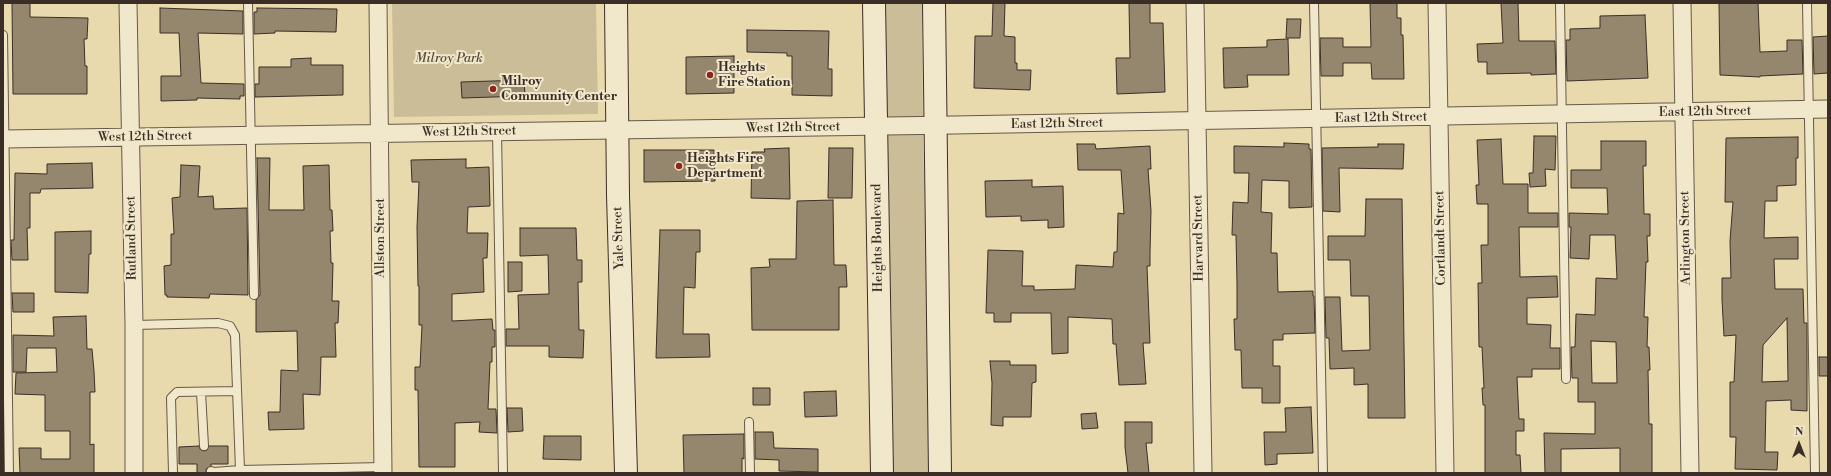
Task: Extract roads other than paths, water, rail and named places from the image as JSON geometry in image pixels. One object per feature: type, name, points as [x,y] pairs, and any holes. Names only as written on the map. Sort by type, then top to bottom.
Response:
[{"type":"main road","name":"Yale Street","points":[[616,3],[617,129],[626,473]]},
{"type":"main road","name":"Heights Boulevard","points":[[874,3],[882,473]]},
{"type":"main road","points":[[934,3],[940,473]]},
{"type":"street","name":"Rutland Street","points":[[128,3],[134,325],[134,473]]},
{"type":"street","name":"Allston Street","points":[[378,3],[383,470]]},
{"type":"street","name":"Harvard Street","points":[[1195,3],[1203,473]]},
{"type":"street","name":"Cortlandt Street","points":[[1436,3],[1445,473]]},
{"type":"street","name":"Arlington Street","points":[[1682,3],[1690,473]]},
{"type":"street","name":"East 12th Street","points":[[935,126],[1828,109]]},
{"type":"street","name":"West 12th Street","points":[[4,139],[617,129],[935,126]]},
{"type":"lane","points":[[248,3],[254,295]]},
{"type":"lane","points":[[1314,3],[1323,473]]},
{"type":"lane","points":[[1560,3],[1566,379]]},
{"type":"lane","points":[[1807,3],[1815,473]]},
{"type":"lane","points":[[3,35],[10,473]]},
{"type":"lane","points":[[497,132],[503,473]]},
{"type":"lane","points":[[134,325],[218,323],[230,326],[235,335],[240,470]]},
{"type":"lane","points":[[173,473],[171,398],[177,392],[237,391]]},
{"type":"lane","points":[[201,392],[204,446]]},
{"type":"lane","points":[[749,422],[750,473]]},
{"type":"lane","points":[[211,471],[383,470]]},
{"type":"place","name":"Heights Fire Station","points":[[710,75]]},
{"type":"place","name":"Milroy Community Center","points":[[493,89]]},
{"type":"place","name":"Heights Fire Department","points":[[679,166]]},
{"type":"park label","name":"Milroy Park","points":[[449,59]]}]
